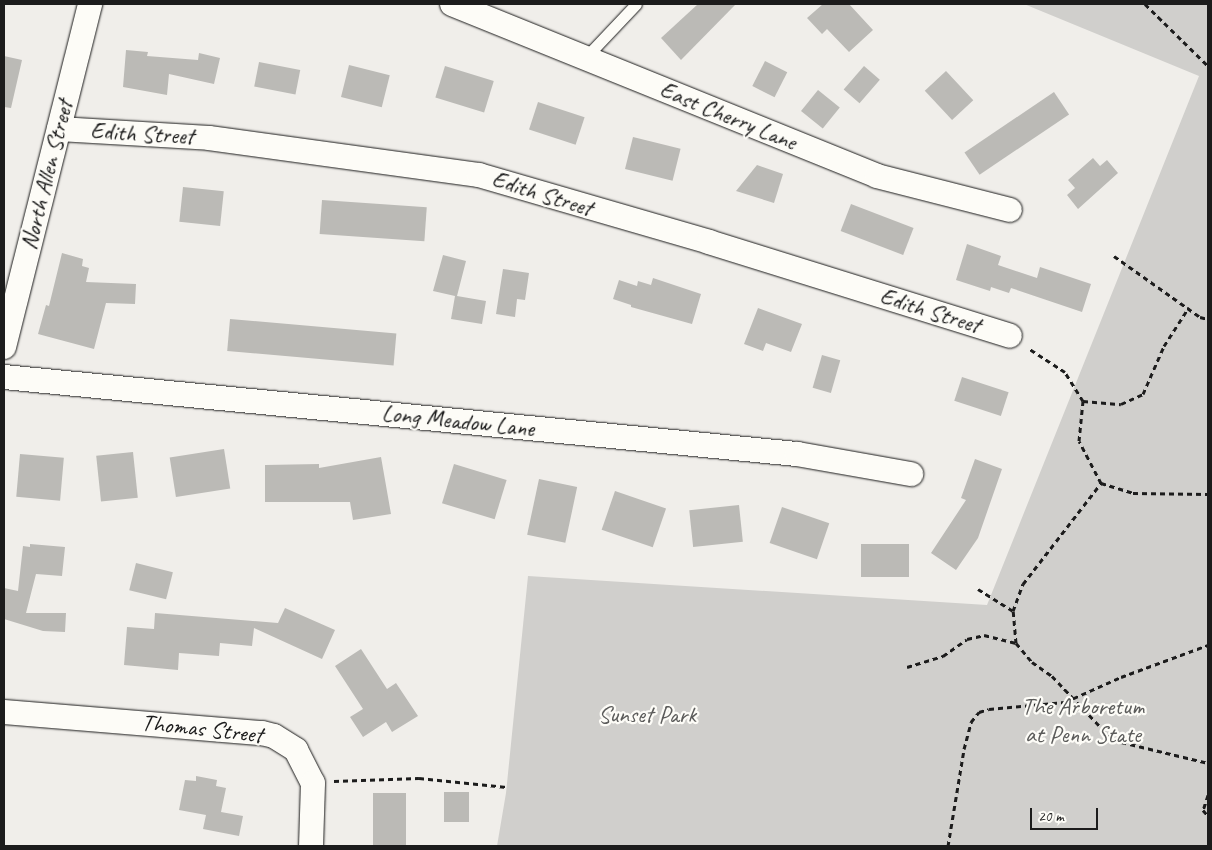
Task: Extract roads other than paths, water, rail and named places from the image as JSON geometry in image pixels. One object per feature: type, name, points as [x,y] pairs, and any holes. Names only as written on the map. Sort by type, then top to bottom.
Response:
[{"type":"street","name":"North Allen Street","points":[[4,347],[90,4]]},
{"type":"street","name":"East Cherry Lane","points":[[452,4],[877,176],[1010,210]]},
{"type":"street","name":"Edith Street","points":[[59,129],[209,138],[479,176],[709,242],[1010,336]]},
{"type":"street","name":"Long Meadow Lane","points":[[4,377],[796,454],[911,474]]},
{"type":"street","name":"Thomas Street","points":[[4,712],[262,733],[274,736],[296,750],[313,783],[312,846]]},
{"type":"lane","points":[[585,58],[636,4]]},
{"type":"park label","name":"Sunset Park","points":[[647,715]]},
{"type":"park label","name":"The Arboretum at Penn State","points":[[1083,721]]}]
